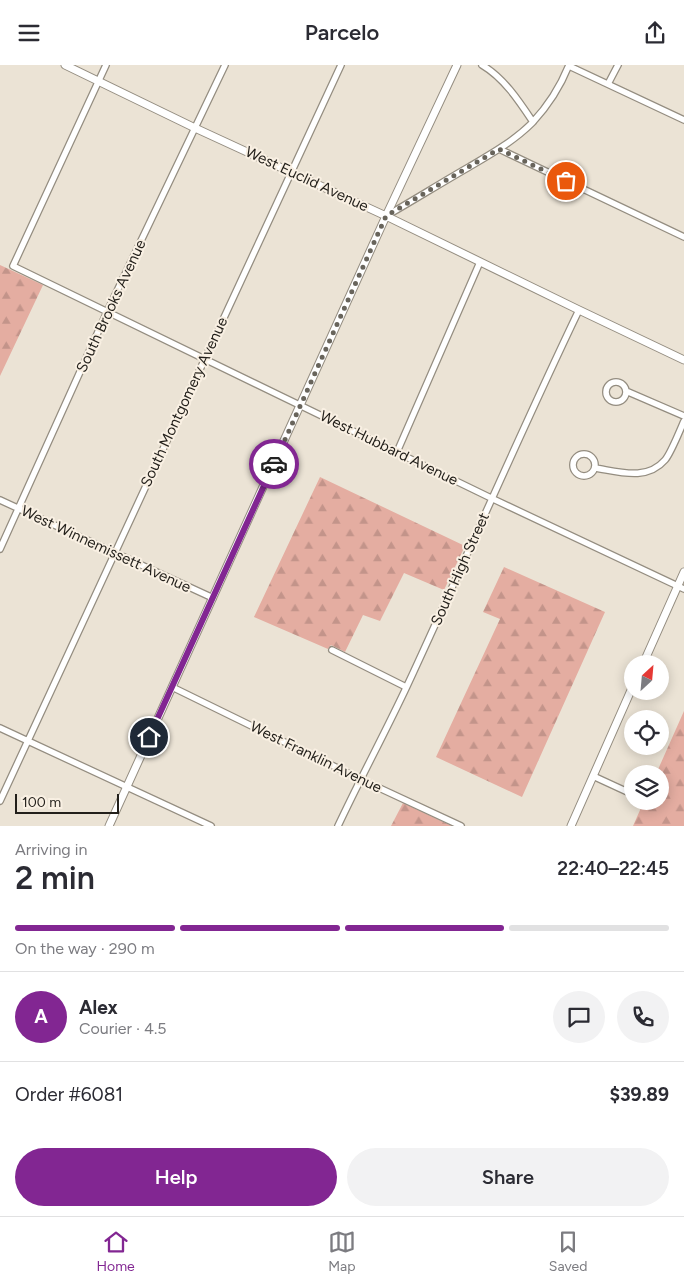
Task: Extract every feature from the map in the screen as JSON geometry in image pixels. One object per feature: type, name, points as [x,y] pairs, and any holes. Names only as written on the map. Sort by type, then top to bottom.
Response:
[{"type":"street","name":"West Euclid Avenue","points":[[65,65],[195,128],[386,216],[684,360]]},
{"type":"street","points":[[98,81],[106,65]]},
{"type":"street","name":"South Brooks Avenue","points":[[0,549],[107,312],[225,65]]},
{"type":"street","name":"South Montgomery Avenue","points":[[0,801],[341,65]]},
{"type":"street","points":[[109,826],[386,216],[457,65]]},
{"type":"street","points":[[482,65],[491,70],[514,94],[533,122]]},
{"type":"street","points":[[386,216],[499,149],[522,132],[544,108],[562,81],[569,65],[684,120]]},
{"type":"street","points":[[608,84],[618,65]]},
{"type":"street","name":"West Hubbard Avenue","points":[[98,81],[13,266],[681,588]]},
{"type":"street","points":[[499,149],[684,237]]},
{"type":"street","points":[[397,452],[480,263]]},
{"type":"street","name":"South High Street","points":[[338,826],[406,687],[579,310]]},
{"type":"street","points":[[626,391],[684,416]]},
{"type":"street","points":[[595,468],[633,475],[652,471],[666,459],[684,421]]},
{"type":"street","name":"West Winnemissett Avenue","points":[[0,500],[213,598]]},
{"type":"street","points":[[648,655],[681,588],[684,572]]},
{"type":"street","points":[[332,650],[406,687]]},
{"type":"street","name":"West Franklin Avenue","points":[[172,687],[461,826]]},
{"type":"street","points":[[571,826],[627,700]]},
{"type":"street","points":[[0,728],[211,826]]},
{"type":"street","points":[[593,776],[624,790]]},
{"type":"green space","points":[[0,265],[43,285],[0,376]]},
{"type":"green space","points":[[320,477],[465,546],[444,590],[404,573],[380,621],[363,615],[345,652],[331,645],[328,649],[254,617]]},
{"type":"green space","points":[[504,567],[605,612],[522,797],[436,757],[500,619],[483,612]]},
{"type":"green space","points":[[684,711],[684,826],[633,826],[640,810],[669,810],[669,765],[660,765],[664,755],[669,755],[669,745]]},
{"type":"green space","points":[[403,803],[452,826],[391,826]]},
{"type":"way so far","points":[[274,464],[386,216],[499,149],[566,181]]},
{"type":"route","points":[[149,737],[274,464]]}]
